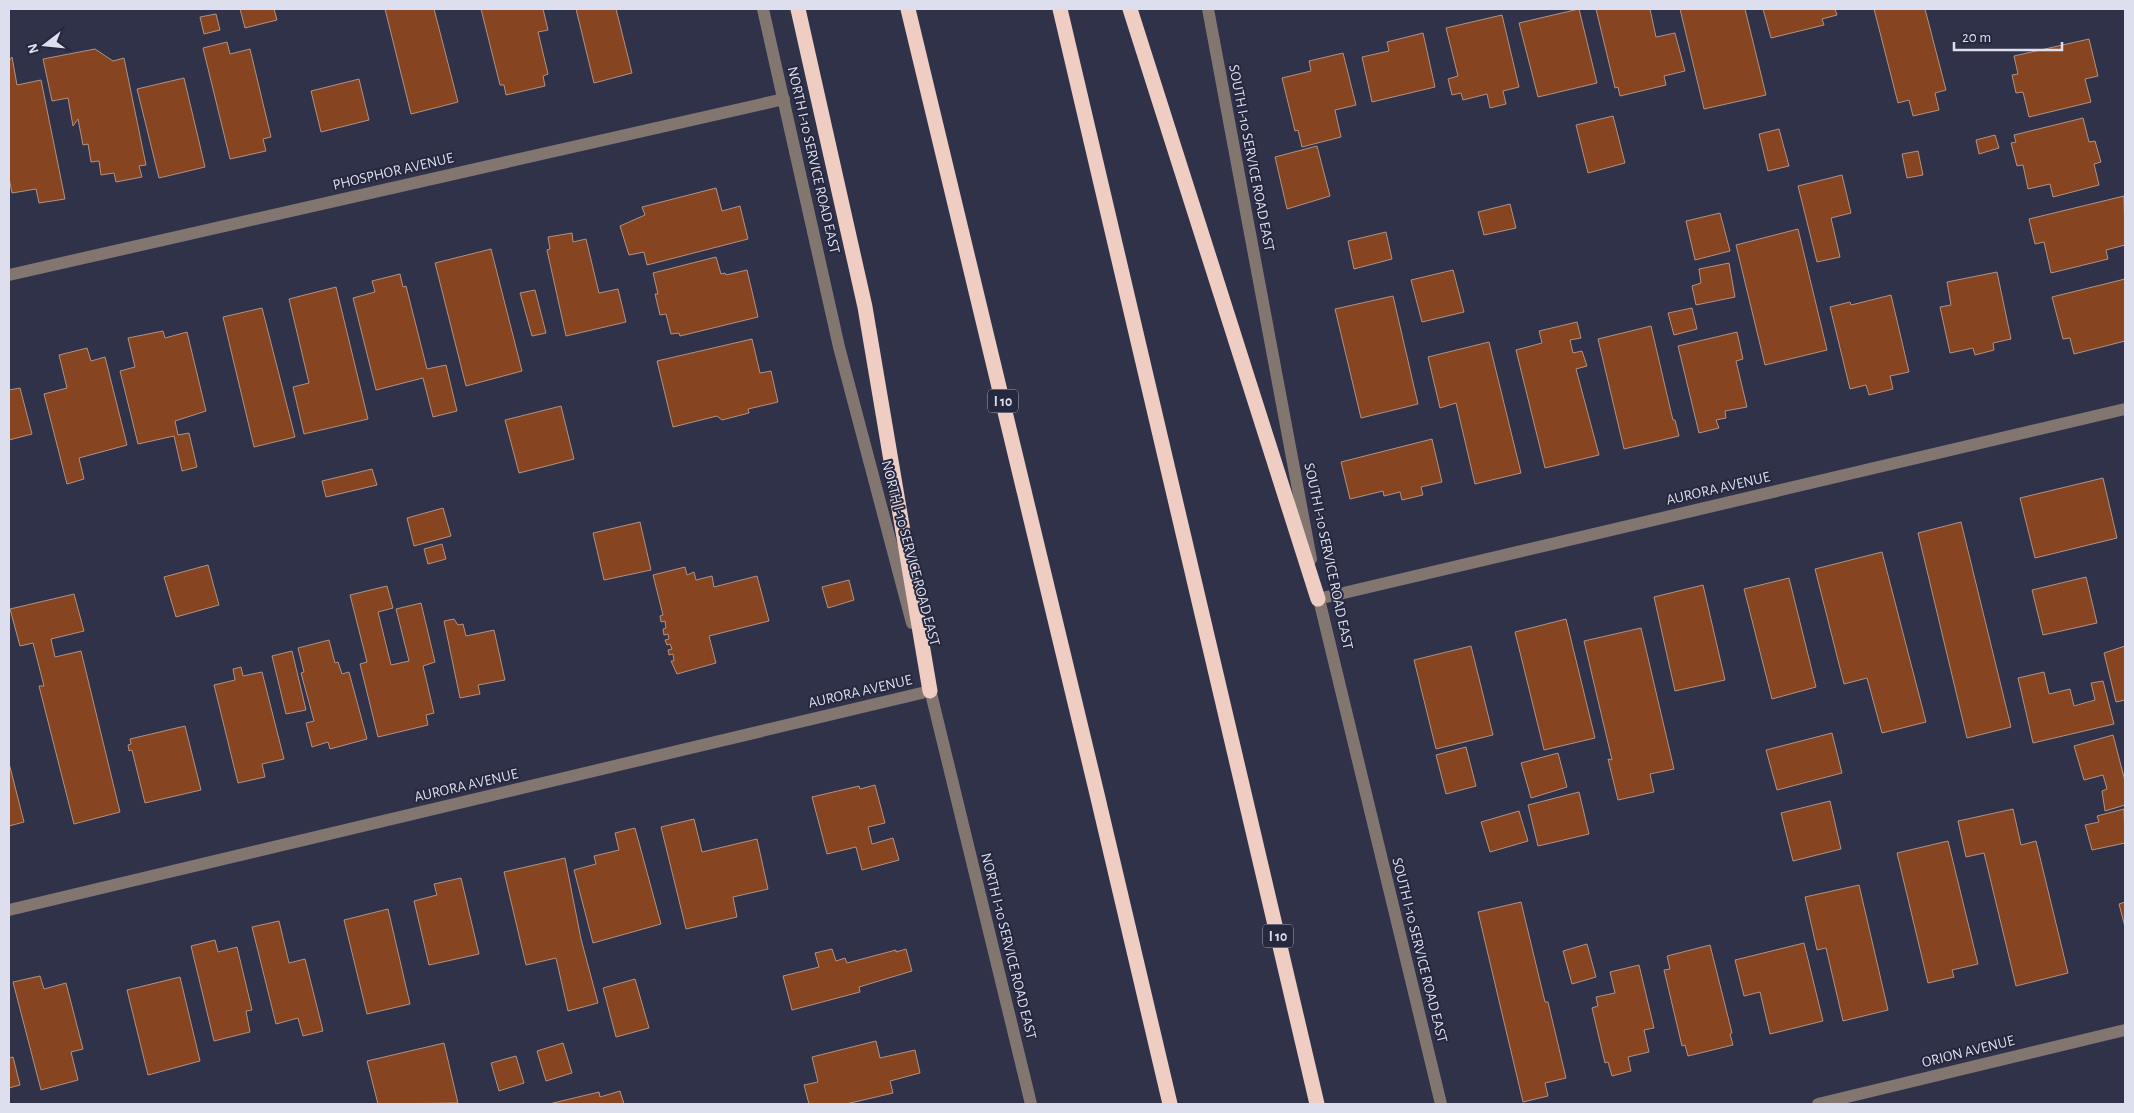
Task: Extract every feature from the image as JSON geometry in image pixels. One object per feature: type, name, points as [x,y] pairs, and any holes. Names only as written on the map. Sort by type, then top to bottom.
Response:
[{"type":"highway","points":[[798,9],[866,307],[930,691]]},
{"type":"highway","name":"I 10","points":[[908,9],[1170,1104]]},
{"type":"highway","name":"I 10","points":[[1060,9],[1317,1104]]},
{"type":"highway","points":[[1130,9],[1318,599]]},
{"type":"street","name":"NORTH I-10 SERVICE ROAD EAST","points":[[763,9],[840,347],[930,691],[1031,1104]]},
{"type":"street","name":"SOUTH I-10 SERVICE ROAD EAST","points":[[1208,9],[1318,599],[1441,1104]]},
{"type":"street","name":"PHOSPHOR AVENUE","points":[[9,275],[784,99]]},
{"type":"street","name":"AURORA AVENUE","points":[[1318,599],[2125,409]]},
{"type":"street","name":"AURORA AVENUE","points":[[9,910],[930,691]]},
{"type":"street","name":"ORION AVENUE","points":[[1818,1104],[2125,1030]]},
{"type":"building","points":[[240,9],[274,9],[277,20],[245,28]]},
{"type":"building","points":[[385,9],[434,9],[458,102],[411,114]]},
{"type":"building","points":[[481,9],[543,9],[548,30],[538,32],[548,74],[543,76],[545,86],[506,95],[504,85],[500,85]]},
{"type":"building","points":[[576,9],[616,9],[632,73],[594,83]]},
{"type":"building","points":[[1579,9],[1597,83],[1538,97],[1519,23]]},
{"type":"building","points":[[1596,9],[1650,9],[1656,37],[1675,33],[1685,71],[1664,76],[1666,85],[1620,96],[1618,87],[1615,88]]},
{"type":"building","points":[[1680,9],[1745,9],[1766,95],[1704,109]]},
{"type":"building","points":[[1763,9],[1835,9],[1837,15],[1822,19],[1824,25],[1771,38]]},
{"type":"building","points":[[1874,9],[1925,9],[1946,90],[1935,93],[1939,110],[1913,116],[1909,100],[1898,103]]},
{"type":"building","points":[[216,14],[220,30],[204,34],[200,17]]},
{"type":"building","points":[[1502,15],[1519,87],[1503,91],[1506,104],[1490,108],[1487,94],[1463,100],[1461,93],[1452,95],[1448,79],[1458,76],[1446,28]]},
{"type":"building","points":[[1423,33],[1435,87],[1372,102],[1362,57],[1389,51],[1387,42]]},
{"type":"building","points":[[2089,39],[2098,76],[2085,79],[2091,102],[2029,117],[2023,92],[2016,93],[2012,75],[2018,74],[2014,56]]},
{"type":"building","points":[[227,42],[230,54],[250,49],[271,137],[263,139],[266,151],[230,159],[203,48]]},
{"type":"building","points":[[95,49],[113,61],[124,58],[146,165],[139,166],[142,177],[116,182],[114,173],[101,175],[99,161],[91,162],[88,144],[83,145],[78,119],[73,126],[68,98],[52,101],[43,59]]},
{"type":"building","points":[[1343,53],[1356,105],[1335,110],[1341,137],[1302,147],[1298,130],[1295,131],[1282,78],[1311,71],[1309,61]]},
{"type":"building","points":[[12,57],[17,85],[41,80],[65,199],[39,203],[36,189],[12,193],[9,178],[9,61]]},
{"type":"building","points":[[184,78],[205,167],[159,178],[137,89]]},
{"type":"building","points":[[359,79],[369,120],[321,132],[311,91]]},
{"type":"building","points":[[1613,116],[1625,163],[1588,173],[1576,125]]},
{"type":"building","points":[[2083,118],[2089,142],[2095,141],[2101,162],[2094,164],[2099,185],[2053,197],[2050,184],[2028,189],[2023,165],[2017,166],[2011,143],[2016,142],[2014,135]]},
{"type":"building","points":[[1779,129],[1789,166],[1768,171],[1759,134]]},
{"type":"building","points":[[1995,135],[1999,148],[1979,154],[1976,140]]},
{"type":"building","points":[[1317,146],[1330,196],[1287,209],[1275,157]]},
{"type":"building","points":[[1918,151],[1923,175],[1907,178],[1902,154]]},
{"type":"building","points":[[1842,175],[1851,213],[1831,218],[1840,257],[1817,262],[1798,186]]},
{"type":"building","points":[[716,188],[722,211],[740,206],[748,239],[647,265],[644,252],[629,255],[620,226],[645,215],[642,207]]},
{"type":"building","points":[[2124,196],[2125,245],[2106,250],[2108,259],[2051,273],[2044,242],[2035,244],[2029,219]]},
{"type":"building","points":[[1510,204],[1516,228],[1484,235],[1478,212]]},
{"type":"building","points":[[1720,213],[1730,251],[1695,260],[1686,221]]},
{"type":"building","points":[[1798,229],[1827,350],[1765,365],[1736,245]]},
{"type":"building","points":[[1386,232],[1392,259],[1354,269],[1348,241]]},
{"type":"building","points":[[572,233],[573,242],[586,239],[599,293],[618,289],[626,322],[566,336],[547,250],[550,249],[548,237]]},
{"type":"building","points":[[491,249],[522,371],[466,386],[435,263]]},
{"type":"building","points":[[716,257],[721,274],[725,273],[726,275],[747,270],[758,317],[680,336],[679,333],[671,334],[666,314],[660,315],[653,273]]},
{"type":"building","points":[[1729,263],[1735,297],[1696,305],[1692,286],[1701,283],[1699,269]]},
{"type":"building","points":[[1453,270],[1464,312],[1422,322],[1411,280]]},
{"type":"building","points":[[1997,272],[2011,339],[1993,343],[1994,350],[1975,355],[1973,348],[1950,353],[1940,307],[1951,305],[1947,282]]},
{"type":"building","points":[[400,274],[403,287],[406,286],[427,369],[446,365],[457,411],[433,417],[423,378],[376,390],[353,298],[375,292],[372,281]]},
{"type":"building","points":[[2125,279],[2125,341],[2074,354],[2070,338],[2063,339],[2052,297]]},
{"type":"building","points":[[336,287],[368,419],[304,434],[293,387],[309,383],[289,299]]},
{"type":"building","points":[[535,290],[546,333],[532,336],[520,293]]},
{"type":"building","points":[[1891,295],[1909,372],[1890,376],[1893,389],[1869,395],[1866,385],[1850,389],[1830,307],[1850,302],[1851,305]]},
{"type":"building","points":[[1393,296],[1418,404],[1361,418],[1335,309]]},
{"type":"building","points":[[262,308],[295,437],[254,447],[223,317]]},
{"type":"building","points":[[1692,308],[1697,329],[1674,335],[1668,313]]},
{"type":"building","points":[[1577,322],[1581,338],[1570,340],[1573,353],[1582,351],[1587,366],[1576,369],[1599,455],[1545,468],[1516,350],[1542,343],[1539,331]]},
{"type":"building","points":[[1651,326],[1673,420],[1675,420],[1679,436],[1624,449],[1598,339]]},
{"type":"building","points":[[163,331],[165,338],[187,332],[206,411],[175,421],[178,435],[189,433],[197,467],[182,471],[174,436],[138,444],[120,371],[135,367],[128,338]]},
{"type":"building","points":[[1737,332],[1743,359],[1736,361],[1747,407],[1725,411],[1726,418],[1716,420],[1719,428],[1699,433],[1678,346]]},
{"type":"building","points":[[752,339],[760,373],[771,371],[778,402],[748,409],[749,413],[722,420],[717,416],[673,427],[657,361]]},
{"type":"building","points":[[1489,342],[1521,473],[1475,484],[1456,403],[1440,408],[1428,357]]},
{"type":"building","points":[[87,348],[91,361],[105,357],[127,445],[79,458],[84,479],[67,484],[44,394],[67,388],[59,355]]},
{"type":"building","points":[[20,388],[32,434],[9,440],[9,390]]},
{"type":"building","points":[[561,406],[574,459],[519,473],[505,420]]},
{"type":"building","points":[[1432,439],[1442,482],[1421,487],[1423,495],[1402,500],[1400,492],[1384,496],[1383,491],[1350,499],[1341,462]]},
{"type":"building","points":[[372,469],[377,485],[326,497],[322,481]]},
{"type":"building","points":[[2103,478],[2117,538],[2035,558],[2020,498]]},
{"type":"building","points":[[443,508],[451,536],[414,546],[407,518]]},
{"type":"building","points":[[640,522],[651,570],[604,580],[593,533]]},
{"type":"building","points":[[1961,522],[2011,727],[1967,738],[1918,533]]},
{"type":"building","points":[[442,544],[446,559],[428,564],[424,549]]},
{"type":"building","points":[[1882,552],[1926,722],[1882,733],[1867,678],[1844,684],[1815,569]]},
{"type":"building","points":[[208,565],[219,605],[176,617],[164,577]]},
{"type":"building","points":[[685,567],[687,575],[694,572],[696,580],[712,576],[714,587],[757,576],[769,621],[709,636],[716,663],[677,674],[671,661],[674,661],[673,654],[669,655],[668,650],[672,649],[665,640],[669,639],[668,634],[664,635],[665,621],[661,622],[660,616],[663,615],[653,575]]},
{"type":"building","points":[[2086,577],[2097,623],[2043,635],[2032,590]]},
{"type":"building","points":[[1789,578],[1816,687],[1772,699],[1744,589]]},
{"type":"building","points":[[849,580],[854,600],[828,608],[822,587]]},
{"type":"building","points":[[1703,585],[1725,680],[1675,691],[1654,597]]},
{"type":"building","points":[[387,586],[393,608],[378,612],[391,665],[409,661],[396,609],[421,603],[435,662],[423,666],[434,713],[426,715],[428,725],[378,737],[360,664],[367,662],[350,595]]},
{"type":"building","points":[[74,594],[84,631],[51,639],[55,657],[81,651],[120,812],[74,824],[39,686],[44,686],[33,643],[20,646],[10,609]]},
{"type":"building","points":[[454,619],[458,625],[463,624],[466,636],[494,630],[505,680],[478,685],[480,694],[460,698],[444,621]]},
{"type":"building","points":[[1566,619],[1595,738],[1544,750],[1515,632]]},
{"type":"building","points":[[1641,628],[1674,769],[1650,774],[1654,792],[1618,800],[1608,759],[1612,760],[1584,641]]},
{"type":"building","points":[[329,640],[335,663],[338,662],[342,674],[349,672],[367,739],[330,749],[328,742],[312,747],[306,723],[314,721],[301,673],[304,672],[298,648]]},
{"type":"building","points":[[1471,646],[1493,735],[1436,749],[1414,660]]},
{"type":"building","points":[[2125,646],[2125,700],[2116,702],[2104,653]]},
{"type":"building","points":[[292,651],[306,710],[286,714],[272,656]]},
{"type":"building","points":[[241,667],[243,676],[262,672],[284,759],[262,764],[265,777],[238,783],[214,685],[235,680],[233,669]]},
{"type":"building","points":[[2044,672],[2049,694],[2070,689],[2074,706],[2095,700],[2091,683],[2103,681],[2114,724],[2033,743],[2018,678]]},
{"type":"building","points":[[185,726],[201,790],[145,803],[132,750],[129,751],[130,739]]},
{"type":"building","points":[[1832,733],[1842,773],[1777,790],[1766,750]]},
{"type":"building","points":[[2113,735],[2125,781],[2125,805],[2105,811],[2102,791],[2107,789],[2103,775],[2084,780],[2074,746]]},
{"type":"building","points":[[1466,747],[1476,786],[1446,794],[1436,755]]},
{"type":"building","points":[[1558,753],[1567,787],[1531,798],[1521,763]]},
{"type":"building","points":[[9,763],[24,822],[9,826]]},
{"type":"building","points":[[875,785],[885,823],[868,827],[872,844],[893,838],[899,860],[862,870],[856,847],[827,854],[812,797],[859,786],[860,789]]},
{"type":"building","points":[[1579,792],[1589,834],[1538,846],[1528,805]]},
{"type":"building","points":[[1830,801],[1841,849],[1793,861],[1781,813]]},
{"type":"building","points":[[2013,809],[2021,845],[2036,841],[2068,973],[2016,986],[1984,853],[1966,857],[1958,821]]},
{"type":"building","points":[[2124,809],[2125,843],[2092,850],[2085,825],[2099,822],[2097,816]]},
{"type":"building","points":[[1519,811],[1528,841],[1490,852],[1481,822]]},
{"type":"building","points":[[694,819],[702,852],[757,839],[768,889],[733,897],[737,917],[686,929],[661,827]]},
{"type":"building","points":[[635,828],[661,924],[593,943],[574,870],[596,864],[594,856],[619,850],[615,833]]},
{"type":"building","points":[[1948,841],[1978,964],[1952,970],[1954,977],[1928,983],[1897,853]]},
{"type":"building","points":[[565,858],[581,939],[598,1003],[568,1011],[556,958],[526,965],[504,872]]},
{"type":"building","points":[[461,878],[479,954],[429,965],[414,901],[437,895],[434,884]]},
{"type":"building","points":[[1859,885],[1888,1010],[1843,1021],[1826,948],[1817,950],[1805,897]]},
{"type":"building","points":[[1521,902],[1545,1002],[1548,1002],[1566,1078],[1545,1083],[1548,1096],[1523,1102],[1478,912]]},
{"type":"building","points":[[2125,902],[2125,927],[2119,904]]},
{"type":"building","points":[[388,909],[410,1004],[367,1014],[344,920]]},
{"type":"building","points":[[279,921],[289,963],[305,959],[323,1031],[303,1036],[298,1018],[276,1024],[252,927]]},
{"type":"building","points":[[215,940],[218,952],[237,947],[252,1010],[246,1011],[250,1032],[214,1041],[191,946]]},
{"type":"building","points":[[1804,943],[1823,1021],[1770,1034],[1760,992],[1744,996],[1735,960]]},
{"type":"building","points":[[1587,944],[1596,977],[1572,984],[1563,951]]},
{"type":"building","points":[[1710,945],[1732,1033],[1730,1034],[1733,1045],[1688,1056],[1685,1045],[1682,1046],[1664,970],[1670,969],[1667,956]]},
{"type":"building","points":[[832,949],[836,961],[845,958],[847,963],[906,949],[912,971],[859,987],[860,992],[792,1010],[783,976],[819,967],[815,953]]},
{"type":"building","points":[[1639,965],[1654,1028],[1644,1030],[1649,1052],[1628,1057],[1631,1071],[1612,1076],[1608,1062],[1605,1063],[1592,1008],[1598,1006],[1596,997],[1615,993],[1610,972]]},
{"type":"building","points":[[40,976],[44,989],[66,983],[83,1049],[71,1052],[78,1080],[41,1090],[13,982]]},
{"type":"building","points":[[180,977],[200,1061],[148,1075],[127,990]]},
{"type":"building","points":[[635,979],[649,1028],[616,1037],[603,988]]},
{"type":"building","points":[[876,1041],[880,1058],[915,1050],[920,1073],[890,1081],[893,1093],[846,1104],[809,1104],[804,1085],[818,1082],[812,1057]]},
{"type":"building","points":[[444,1043],[458,1103],[378,1104],[367,1061]]},
{"type":"building","points":[[563,1043],[572,1073],[546,1081],[537,1051]]},
{"type":"building","points":[[516,1056],[524,1083],[499,1091],[491,1063]]},
{"type":"building","points":[[13,1057],[20,1085],[9,1088],[9,1058]]},
{"type":"building","points":[[620,1091],[624,1104],[549,1104],[599,1092],[600,1097]]}]
